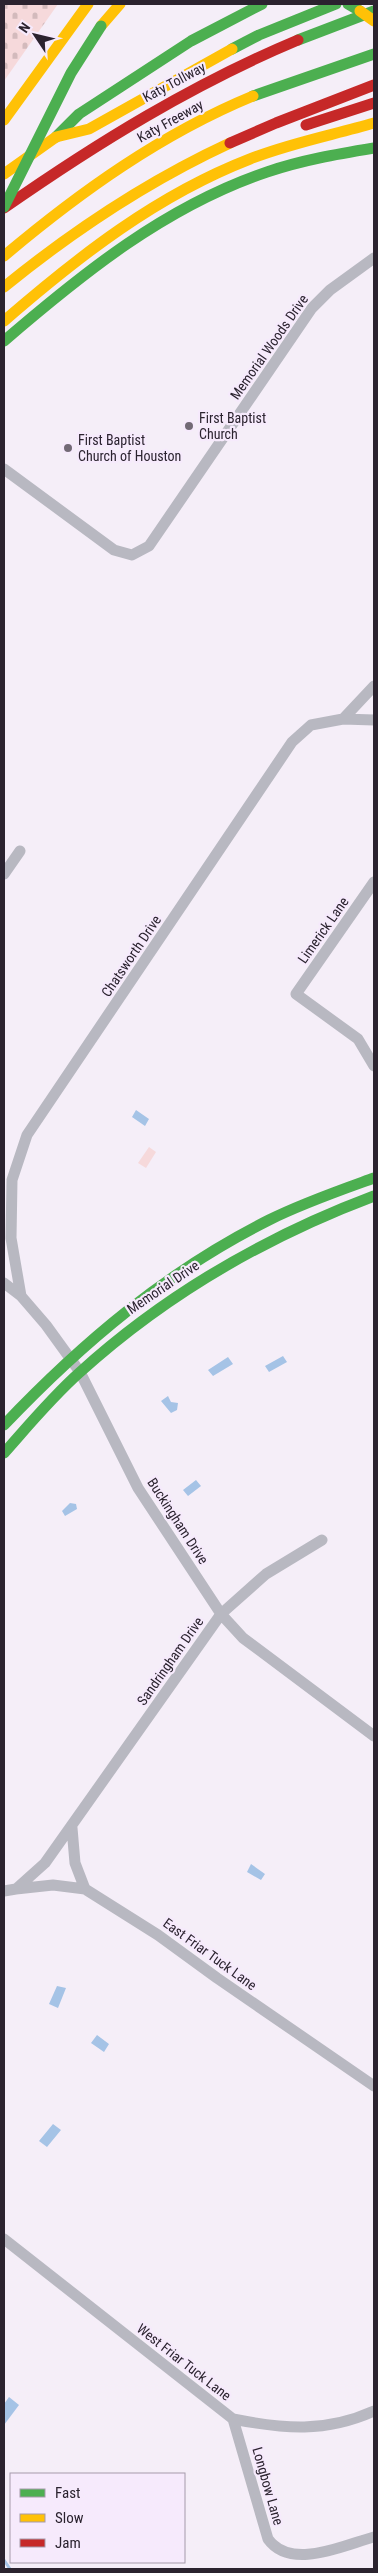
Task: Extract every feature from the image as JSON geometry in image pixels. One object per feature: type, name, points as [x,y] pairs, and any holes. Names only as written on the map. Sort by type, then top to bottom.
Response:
[{"type":"main road","points":[[4,120],[88,4]]},
{"type":"main road","points":[[4,208],[71,73],[98,24],[106,4]]},
{"type":"main road","points":[[4,190],[65,66],[98,24],[120,4]]},
{"type":"main road","points":[[4,174],[56,138],[79,114],[183,46],[262,4]]},
{"type":"main road","points":[[56,138],[89,129],[175,78],[259,35],[336,4]]},
{"type":"main road","points":[[348,4],[374,21]]},
{"type":"main road","name":"Katy Tollway","points":[[4,208],[100,142],[199,85],[305,36],[374,11]]},
{"type":"main road","name":"Katy Freeway","points":[[4,256],[91,186],[169,137],[266,91],[374,54]]},
{"type":"main road","points":[[4,287],[105,212],[187,164],[302,113],[374,85]]},
{"type":"main road","points":[[187,164],[374,103]]},
{"type":"main road","points":[[4,321],[71,262],[133,219],[174,194],[251,159],[374,123]]},
{"type":"main road","points":[[4,341],[116,249],[151,225],[184,207],[223,188],[284,167],[343,153],[374,148]]},
{"type":"main road","name":"Memorial Drive","points":[[4,1425],[70,1357],[110,1321],[156,1286],[239,1235],[321,1197],[374,1178]]},
{"type":"main road","name":"Memorial Drive","points":[[4,1453],[80,1372],[131,1327],[170,1298],[247,1251],[323,1216],[374,1196]]},
{"type":"main road","points":[[239,1235],[247,1251]]},
{"type":"street","name":"Memorial Woods Drive","points":[[4,469],[114,550],[132,555],[149,546],[312,308],[330,290],[374,258]]},
{"type":"street","points":[[343,719],[374,686]]},
{"type":"street","name":"Chatsworth Drive","points":[[21,1296],[11,1238],[12,1180],[27,1135],[292,742],[311,725],[343,719],[374,720]]},
{"type":"street","points":[[4,874],[20,851]]},
{"type":"street","name":"Limerick Lane","points":[[374,882],[296,994],[358,1039],[374,1066]]},
{"type":"street","name":"Buckingham Drive","points":[[4,1283],[21,1296],[80,1372],[138,1488],[221,1614],[243,1638],[374,1736]]},
{"type":"street","name":"Sandringham Drive","points":[[16,1889],[45,1863],[72,1828],[221,1614],[266,1574],[322,1540]]},
{"type":"street","points":[[72,1828],[75,1863],[85,1889]]},
{"type":"street","name":"East Friar Tuck Lane","points":[[4,1891],[53,1886],[85,1889],[158,1934],[217,1978],[374,2086]]},
{"type":"street","name":"West Friar Tuck Lane","points":[[4,2239],[233,2419],[276,2427],[314,2428],[353,2421],[374,2411]]},
{"type":"street","name":"Longbow Lane","points":[[233,2419],[268,2539],[274,2547],[284,2553],[296,2555],[319,2552],[374,2537]]},
{"type":"green space","points":[[4,4],[58,4],[4,81]]},
{"type":"green space","points":[[149,1147],[156,1152],[146,1168],[138,1163]]},
{"type":"water","points":[[136,1110],[149,1119],[145,1126],[132,1117]]},
{"type":"water","points":[[283,1356],[287,1362],[269,1372],[265,1366]]},
{"type":"water","points":[[228,1357],[233,1364],[213,1376],[208,1370]]},
{"type":"water","points":[[168,1396],[171,1402],[178,1403],[177,1410],[171,1413],[161,1401]]},
{"type":"water","points":[[196,1480],[201,1486],[188,1496],[183,1490]]},
{"type":"water","points":[[70,1503],[76,1504],[77,1509],[65,1516],[62,1511]]},
{"type":"water","points":[[251,1864],[265,1874],[261,1880],[247,1872]]},
{"type":"water","points":[[57,1986],[66,1988],[58,2008],[49,2004]]},
{"type":"water","points":[[97,2035],[109,2044],[104,2052],[91,2043]]},
{"type":"water","points":[[53,2124],[61,2130],[47,2147],[39,2141]]},
{"type":"water","points":[[9,2397],[19,2405],[4,2425],[4,2404]]},
{"type":"waterway","points":[[4,2560],[10,2569]]},
{"type":"traffic: fast","points":[[56,137],[79,114],[191,41],[262,4]]},
{"type":"traffic: fast","points":[[232,49],[259,35],[336,4]]},
{"type":"traffic: fast","points":[[348,4],[360,11]]},
{"type":"traffic: fast","points":[[298,40],[374,11]]},
{"type":"traffic: fast","points":[[4,207],[71,73],[101,26]]},
{"type":"traffic: fast","points":[[253,96],[374,54]]},
{"type":"traffic: fast","points":[[4,341],[95,267],[160,222],[194,203],[230,186],[293,164],[374,148]]},
{"type":"traffic: fast","points":[[4,1425],[95,1338],[161,1286],[196,1262],[269,1220],[321,1197],[374,1178]]},
{"type":"traffic: fast","points":[[4,1453],[69,1382],[112,1344],[146,1318],[218,1270],[256,1249],[334,1212],[374,1196]]},
{"type":"traffic: slow","points":[[4,120],[88,4]]},
{"type":"traffic: slow","points":[[101,26],[120,4]]},
{"type":"traffic: slow","points":[[360,11],[374,21]]},
{"type":"traffic: slow","points":[[4,174],[56,137],[89,129],[232,49]]},
{"type":"traffic: slow","points":[[4,256],[62,209],[122,166],[186,128],[253,96]]},
{"type":"traffic: slow","points":[[4,321],[61,273],[120,229],[183,190],[265,153],[374,123]]},
{"type":"traffic: slow","points":[[4,287],[57,246],[112,208],[170,174],[230,143]]},
{"type":"traffic: jam","points":[[4,208],[146,116],[183,95],[298,40]]},
{"type":"traffic: jam","points":[[230,143],[374,85]]},
{"type":"traffic: jam","points":[[306,125],[374,103]]},
{"type":"place","name":"First Baptist Church","points":[[189,426]]},
{"type":"place","name":"First Baptist Church of Houston","points":[[68,448]]}]
